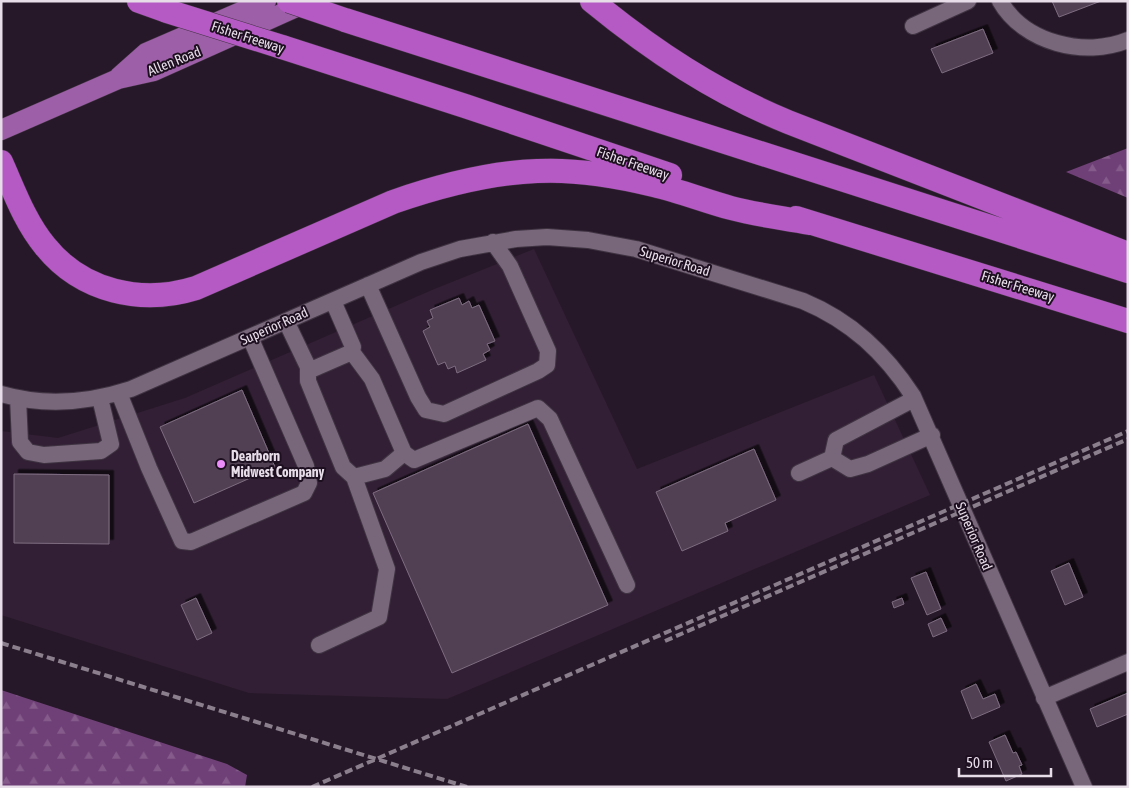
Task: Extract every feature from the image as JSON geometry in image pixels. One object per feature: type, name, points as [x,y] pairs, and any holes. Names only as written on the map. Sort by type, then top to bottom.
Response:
[{"type":"highway","name":"Fisher Freeway","points":[[139,1],[465,106],[810,223],[1128,321]]},
{"type":"highway","points":[[289,1],[1128,272]]},
{"type":"highway","points":[[592,1],[632,35],[669,60],[748,105],[1128,254]]},
{"type":"highway","points":[[1,162],[33,228],[45,246],[60,262],[80,277],[100,286],[125,294],[146,296],[172,294],[196,288],[393,202],[464,180],[501,174],[538,171],[601,175],[654,184],[732,208],[810,223]]},
{"type":"main road","name":"Allen Road","points":[[118,79],[146,54],[266,1]]},
{"type":"main road","name":"Allen Road","points":[[1,130],[118,79],[154,71],[310,1]]},
{"type":"street","points":[[913,26],[968,1]]},
{"type":"street","points":[[1000,1],[1017,23],[1025,29],[1064,45],[1100,48],[1128,40]]},
{"type":"street","name":"Superior Road","points":[[1,394],[18,398],[68,403],[119,393],[440,255],[493,242],[547,237],[615,244],[803,301],[832,315],[859,333],[889,363],[914,399],[932,436],[1084,787]]},
{"type":"street","points":[[368,285],[418,397],[426,410],[444,414],[547,365],[548,352],[510,266],[493,242]]},
{"type":"street","points":[[332,301],[353,347],[352,352],[372,379],[404,453],[414,460],[538,408],[550,419],[627,584]]},
{"type":"street","points":[[286,321],[308,367],[308,381],[343,467],[354,477],[387,570],[379,617],[319,645]]},
{"type":"street","points":[[119,393],[149,468],[182,540],[191,542],[304,493],[308,482],[306,466],[250,337]]},
{"type":"street","points":[[308,367],[312,369],[352,352]]},
{"type":"street","points":[[18,398],[20,442],[28,452],[44,455],[101,451],[111,444],[100,398]]},
{"type":"street","points":[[832,458],[836,440],[914,399]]},
{"type":"street","points":[[832,458],[850,469],[868,464],[932,436]]},
{"type":"street","points":[[354,477],[385,468],[404,453]]},
{"type":"street","points":[[799,474],[832,458]]},
{"type":"street","points":[[1044,698],[1128,662]]},
{"type":"shaded area","points":[[534,249],[637,469],[874,375],[930,495],[447,699],[249,693],[1,615],[1,431],[58,438],[185,398],[432,290]]},
{"type":"green space","points":[[1128,148],[1128,198],[1066,172]]},
{"type":"green space","points":[[1,690],[227,764],[247,775],[245,787],[1,787]]},
{"type":"building","points":[[1052,1],[1101,1],[1059,17]]},
{"type":"building","points":[[983,29],[993,53],[942,73],[931,49]]},
{"type":"building","points":[[459,298],[462,305],[469,301],[472,308],[479,305],[495,341],[487,344],[490,350],[483,354],[486,360],[457,373],[455,366],[448,369],[445,362],[438,365],[423,331],[430,327],[427,321],[433,318],[430,310]]},
{"type":"building","points":[[242,390],[275,467],[194,503],[160,427]]},
{"type":"building","points":[[528,424],[608,605],[452,673],[373,493]]},
{"type":"building","points":[[754,449],[776,500],[725,523],[728,531],[682,551],[656,492]]},
{"type":"building","points":[[14,474],[109,475],[109,544],[14,543]]},
{"type":"building","points":[[1069,563],[1083,597],[1065,605],[1051,571]]},
{"type":"building","points":[[926,572],[941,609],[927,615],[911,578]]},
{"type":"building","points":[[196,598],[212,633],[197,640],[181,605]]},
{"type":"building","points":[[902,598],[904,604],[894,608],[892,602]]},
{"type":"building","points":[[941,618],[947,631],[933,637],[928,624]]},
{"type":"building","points":[[976,684],[983,699],[995,694],[1000,707],[972,719],[961,691]]},
{"type":"building","points":[[1128,693],[1128,714],[1097,727],[1090,709]]},
{"type":"building","points":[[1005,735],[1013,753],[1016,752],[1022,765],[1019,766],[1022,774],[1006,781],[989,742]]},
{"type":"railway","points":[[312,787],[1128,431]]},
{"type":"railway","points":[[665,641],[1128,439]]},
{"type":"railway","points":[[1,643],[467,787]]},
{"type":"place","name":"Dearborn Midwest Company","points":[[221,464]]}]
